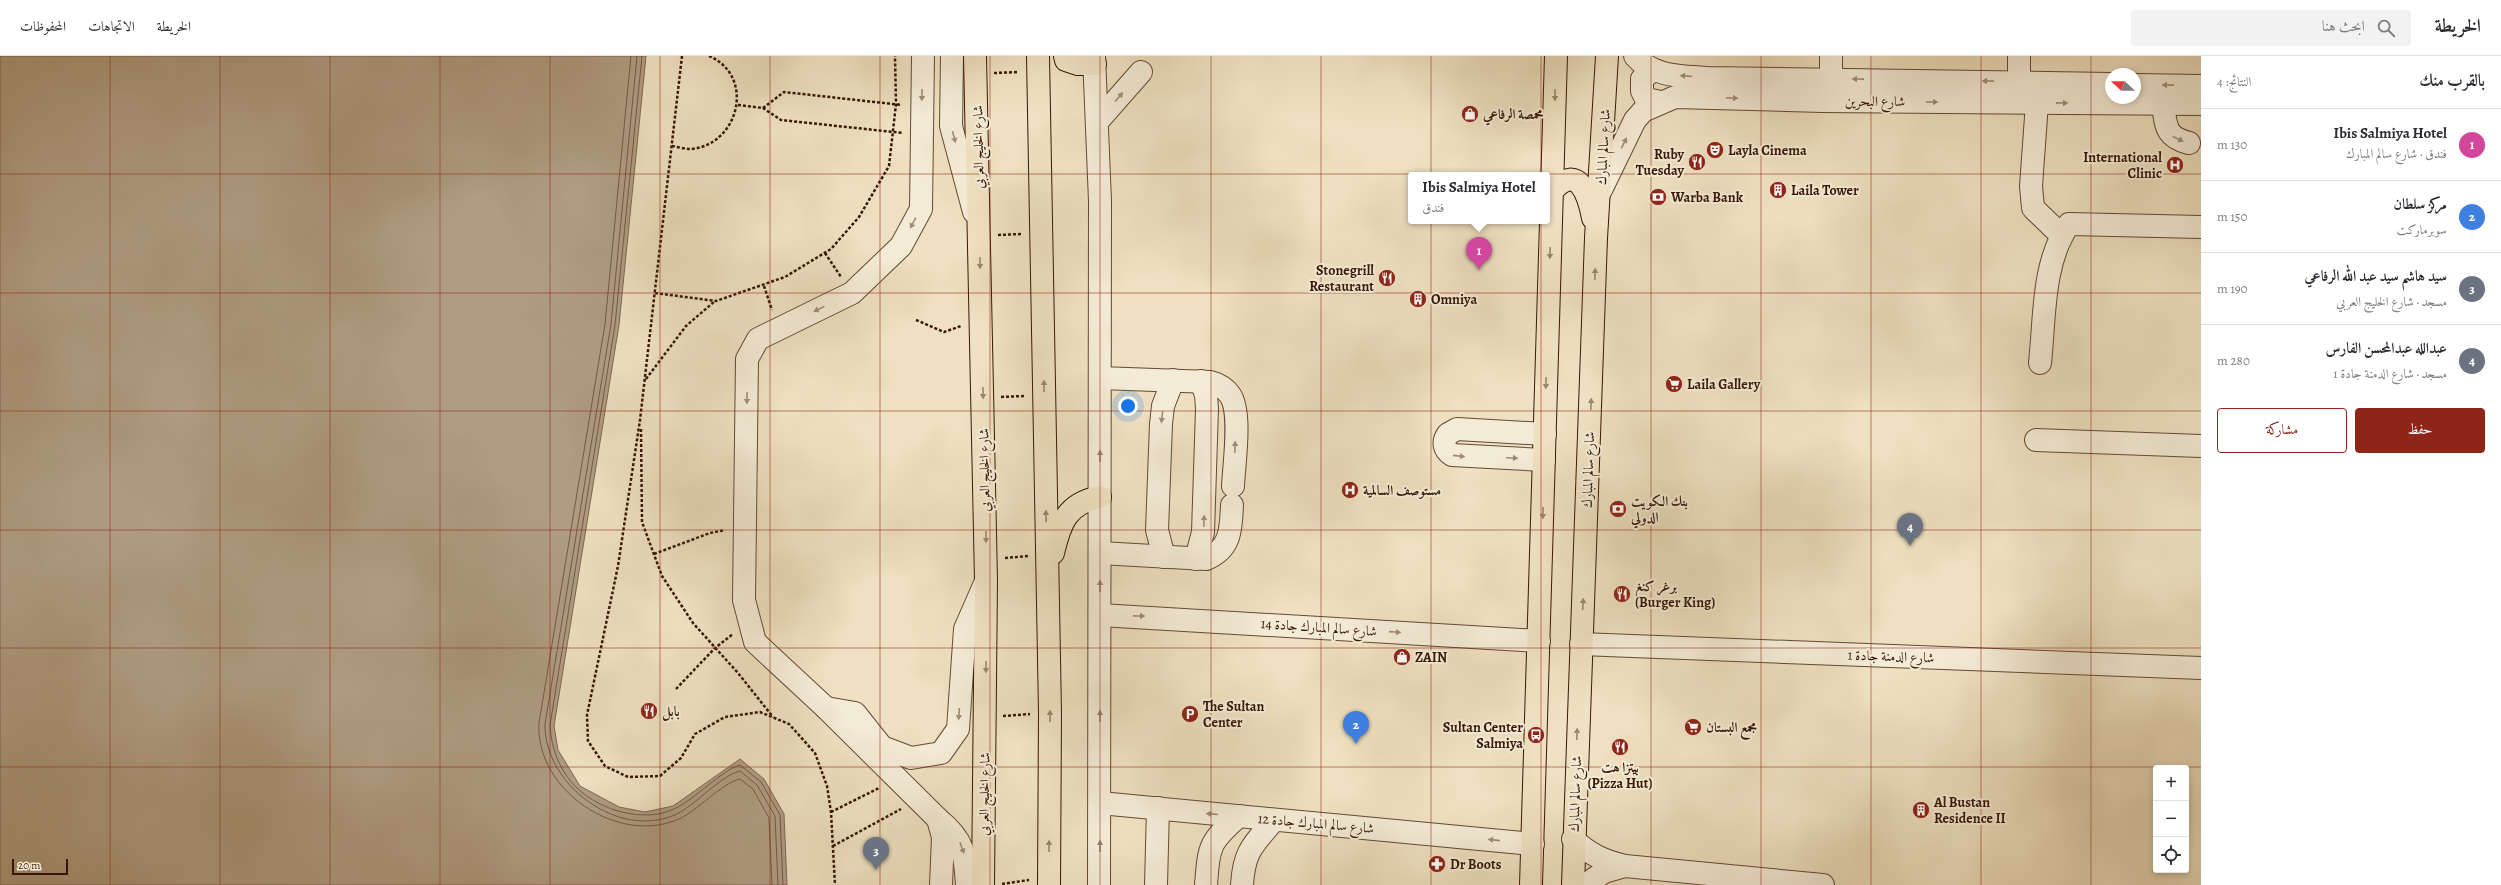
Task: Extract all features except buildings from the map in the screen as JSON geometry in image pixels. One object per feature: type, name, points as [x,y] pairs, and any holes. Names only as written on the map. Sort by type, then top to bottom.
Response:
[{"type":"main road","points":[[1065,56],[1066,60],[1078,64],[1095,60]]},
{"type":"main road","points":[[1531,885],[1556,56]]},
{"type":"main road","name":"شارع سالم المبارك","points":[[1573,885],[1573,839],[1596,238],[1607,56]]},
{"type":"main road","points":[[1038,63],[1050,713],[1049,881]]},
{"type":"main road","name":"شارع الخليج العربي","points":[[975,65],[986,559],[983,885]]},
{"type":"main road","points":[[1553,190],[1562,183],[1572,180],[1584,187],[1591,206],[1596,238]]},
{"type":"main road","points":[[1047,565],[1059,530],[1067,514],[1087,499],[1100,497]]},
{"type":"street","points":[[923,56],[921,209],[901,246],[852,293],[758,339],[748,359],[744,600],[755,642],[826,708],[917,799],[951,830],[962,846],[967,885]]},
{"type":"street","points":[[952,56],[951,126],[979,232]]},
{"type":"street","name":"شارع البحرين","points":[[1635,56],[1653,70],[1668,74],[1707,78],[1831,78],[2105,84]]},
{"type":"street","points":[[1831,78],[1832,56]]},
{"type":"street","points":[[2019,56],[2019,82]]},
{"type":"street","points":[[1095,60],[1100,201],[1100,885]]},
{"type":"street","points":[[1653,70],[1642,79],[1642,91],[1646,99],[1660,102]]},
{"type":"street","points":[[1097,122],[1141,72]]},
{"type":"street","points":[[2141,85],[2201,86]]},
{"type":"street","name":"شارع البحرين","points":[[1600,190],[1635,120],[1643,111],[1660,102],[1675,97],[2201,104]]},
{"type":"street","points":[[2037,103],[2031,186],[2033,208],[2061,235]]},
{"type":"street","points":[[2163,104],[2166,128],[2171,136],[2189,143]]},
{"type":"street","points":[[2040,363],[2051,261],[2061,235],[2069,224],[2201,227]]},
{"type":"street","points":[[1100,378],[1201,381],[1214,383],[1225,389],[1235,404],[1231,531],[1223,549],[1206,558],[1100,553]]},
{"type":"street","points":[[1164,556],[1157,530],[1161,424],[1163,406],[1173,380]]},
{"type":"street","points":[[1196,558],[1203,532],[1207,417],[1206,395],[1201,381]]},
{"type":"street","points":[[1544,460],[1458,456],[1448,452],[1444,443],[1448,434],[1457,429],[1545,434]]},
{"type":"street","points":[[2036,440],[2201,446]]},
{"type":"street","points":[[826,708],[854,713],[882,747],[912,758],[941,753],[958,729],[965,629],[986,581]]},
{"type":"street","name":"شارع سالم المبارك جادة 14","points":[[1100,615],[1539,641]]},
{"type":"street","name":"شارع الدمنة جادة 1","points":[[1581,644],[2201,668]]},
{"type":"street","name":"شارع سالم المبارك جادة 12","points":[[1100,803],[1533,844]]},
{"type":"street","points":[[1156,885],[1158,808]]},
{"type":"street","points":[[1206,885],[1209,849],[1218,834],[1239,816]]},
{"type":"street","points":[[938,819],[943,837],[941,885]]},
{"type":"street","points":[[1242,885],[1244,864],[1249,849],[1274,820]]},
{"type":"street","points":[[1573,839],[1588,852],[1605,862],[1625,866],[1823,885]]},
{"type":"street","points":[[1585,885],[1604,872],[1625,866]]},
{"type":"path","points":[[682,56],[640,420],[618,566],[587,715],[588,741],[605,766],[628,777],[660,776],[681,758],[695,734],[726,717],[760,712],[789,724],[815,753],[827,786],[831,812],[835,885]]},
{"type":"path","points":[[672,146],[690,149],[712,142],[722,136],[732,122],[738,105],[736,87],[729,71],[716,59],[709,56]]},
{"type":"path","points":[[645,380],[686,326],[716,301],[764,286],[785,277],[831,249],[859,217],[889,166],[896,104],[895,56]]},
{"type":"path","points":[[975,65],[1038,63]]},
{"type":"path","points":[[763,108],[784,92],[922,107]]},
{"type":"path","points":[[738,105],[763,108],[781,120],[922,135]]},
{"type":"path","points":[[979,232],[1041,232]]},
{"type":"path","points":[[825,253],[852,293]]},
{"type":"path","points":[[764,286],[778,329]]},
{"type":"path","points":[[655,293],[716,301]]},
{"type":"path","points":[[916,320],[944,332],[981,317]]},
{"type":"path","points":[[983,398],[1044,394]]},
{"type":"path","points":[[640,420],[642,522],[662,576],[693,623],[773,717]]},
{"type":"path","points":[[654,554],[710,533],[745,527]]},
{"type":"path","points":[[986,559],[1047,565]]},
{"type":"path","points":[[676,689],[715,648],[750,622]]},
{"type":"path","points":[[985,717],[1050,713]]},
{"type":"path","points":[[831,812],[896,778]]},
{"type":"path","points":[[833,846],[917,799]]},
{"type":"path","points":[[997,885],[1049,881]]},
{"type":"water","points":[[0,56],[646,56],[619,325],[554,726],[558,750],[580,786],[619,807],[645,812],[673,806],[740,759],[764,779],[784,814],[787,885],[0,885]]},
{"type":"place","name":"محمصة الرفاعي","points":[[1470,114]]},
{"type":"place","name":"Layla Cinema","points":[[1715,150]]},
{"type":"place","name":"Ruby Tuesday","points":[[1697,162]]},
{"type":"place","name":"International Clinic","points":[[2175,165]]},
{"type":"place","name":"Laila Tower","points":[[1778,190]]},
{"type":"place","name":"Warba Bank","points":[[1658,197]]},
{"type":"place","name":"Ibis Salmiya Hotel","points":[[1479,270]]},
{"type":"place","name":"Stonegrill Restaurant","points":[[1387,278]]},
{"type":"place","name":"Omniya","points":[[1418,299]]},
{"type":"place","name":"Laila Gallery","points":[[1674,384]]},
{"type":"place","name":"مستوصف السالمية","points":[[1350,490]]},
{"type":"place","name":"بنك الكويت الدولي","points":[[1618,509]]},
{"type":"place","name":"عبدالله عبدالمحسن الفارس","points":[[1910,546]]},
{"type":"place","name":"برغر كنغ (Burger King)","points":[[1622,594]]},
{"type":"place","name":"ZAIN","points":[[1402,657]]},
{"type":"place","name":"بابل","points":[[649,711]]},
{"type":"place","name":"The Sultan Center","points":[[1190,714]]},
{"type":"place","name":"مجمع البستان","points":[[1693,727]]},
{"type":"place","name":"Sultan Center Salmiya","points":[[1536,735]]},
{"type":"place","name":"مركز سلطان","points":[[1356,744]]},
{"type":"place","name":"بيتزا هت (Pizza Hut)","points":[[1620,747]]},
{"type":"place","name":"Al Bustan Residence II","points":[[1921,810]]},
{"type":"place","name":"Dr Boots","points":[[1437,864]]},
{"type":"place","name":"سيد هاشم سيد عبد الله الرفاعي","points":[[876,870]]}]
